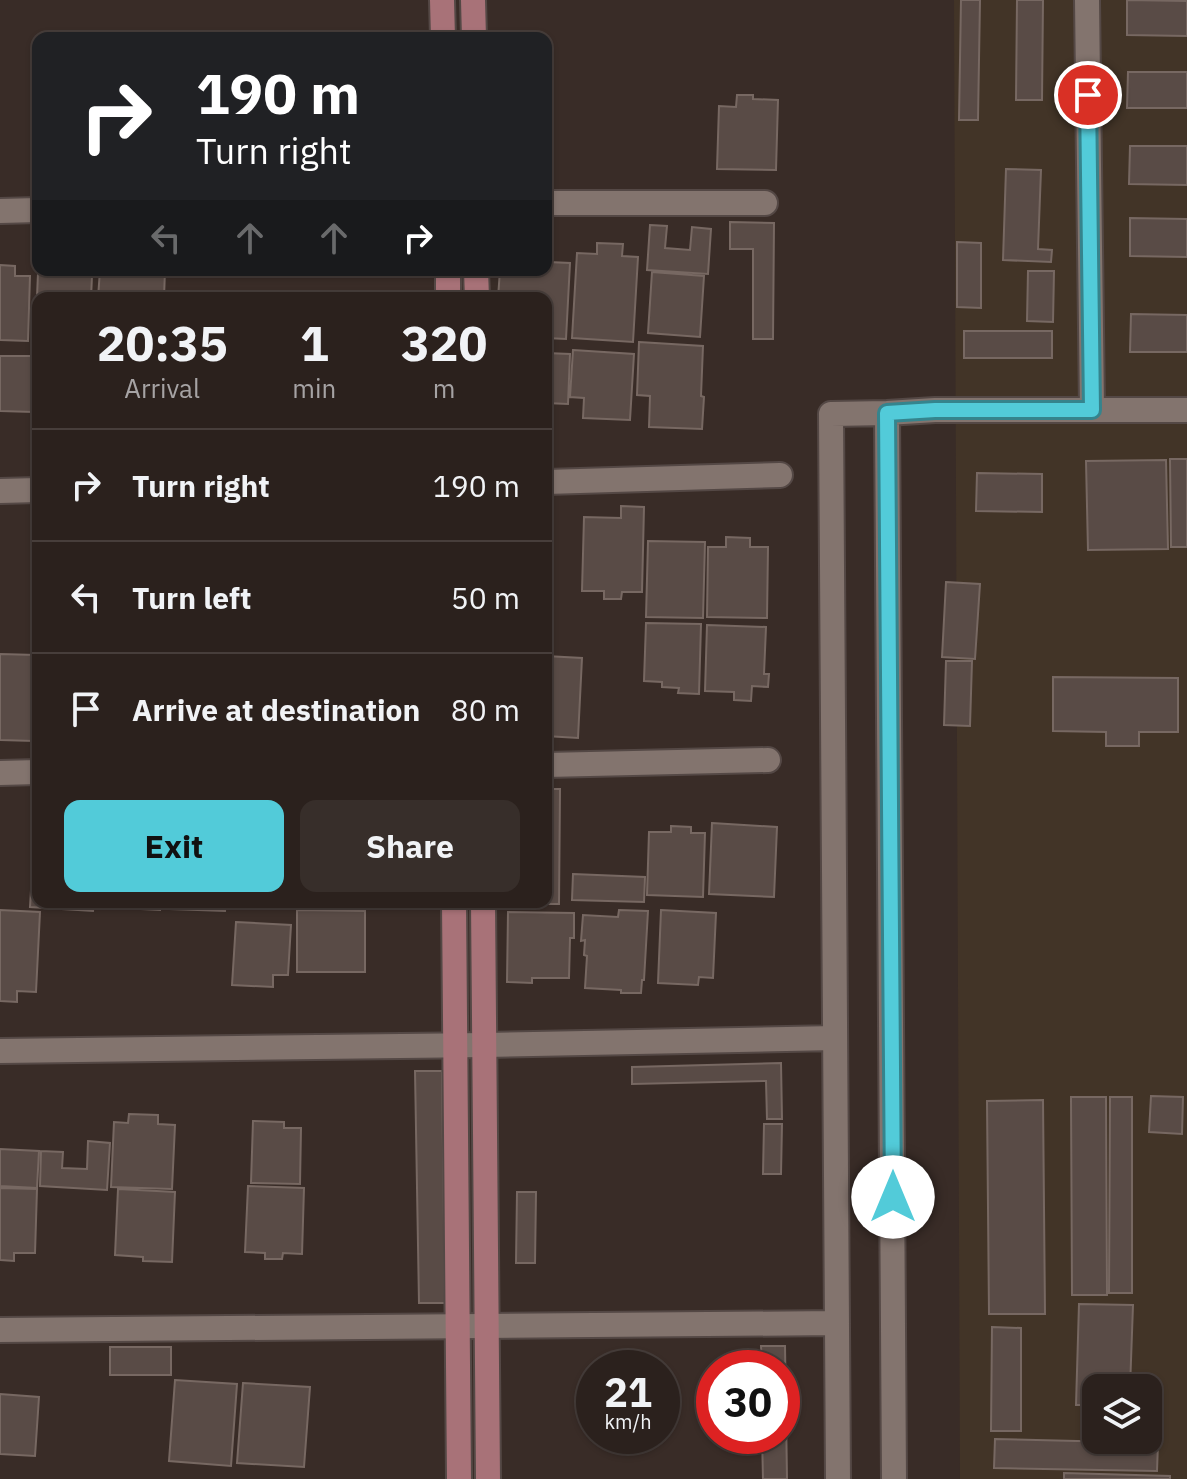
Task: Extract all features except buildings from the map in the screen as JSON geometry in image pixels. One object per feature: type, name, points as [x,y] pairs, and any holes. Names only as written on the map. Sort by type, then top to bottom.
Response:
[{"type":"main road","points":[[442,0],[443,32]]},
{"type":"main road","points":[[473,0],[474,32]]},
{"type":"main road","points":[[454,908],[459,1479]]},
{"type":"main road","points":[[483,908],[488,1479]]},
{"type":"street","points":[[1087,0],[1092,410]]},
{"type":"street","points":[[552,203],[765,203]]},
{"type":"street","points":[[0,211],[32,210]]},
{"type":"street","points":[[838,1479],[831,414],[935,410],[1187,410]]},
{"type":"street","points":[[887,413],[894,1479]]},
{"type":"street","points":[[552,482],[780,475]]},
{"type":"street","points":[[0,491],[32,490]]},
{"type":"street","points":[[552,765],[768,760]]},
{"type":"street","points":[[0,773],[32,772]]},
{"type":"street","points":[[0,1051],[835,1038]]},
{"type":"street","points":[[0,1330],[837,1323]]},
{"type":"shaded area","points":[[954,0],[1187,0],[1187,1479],[960,1479]]},
{"type":"route","points":[[893,1197],[887,413],[1092,410],[1088,95]]}]
